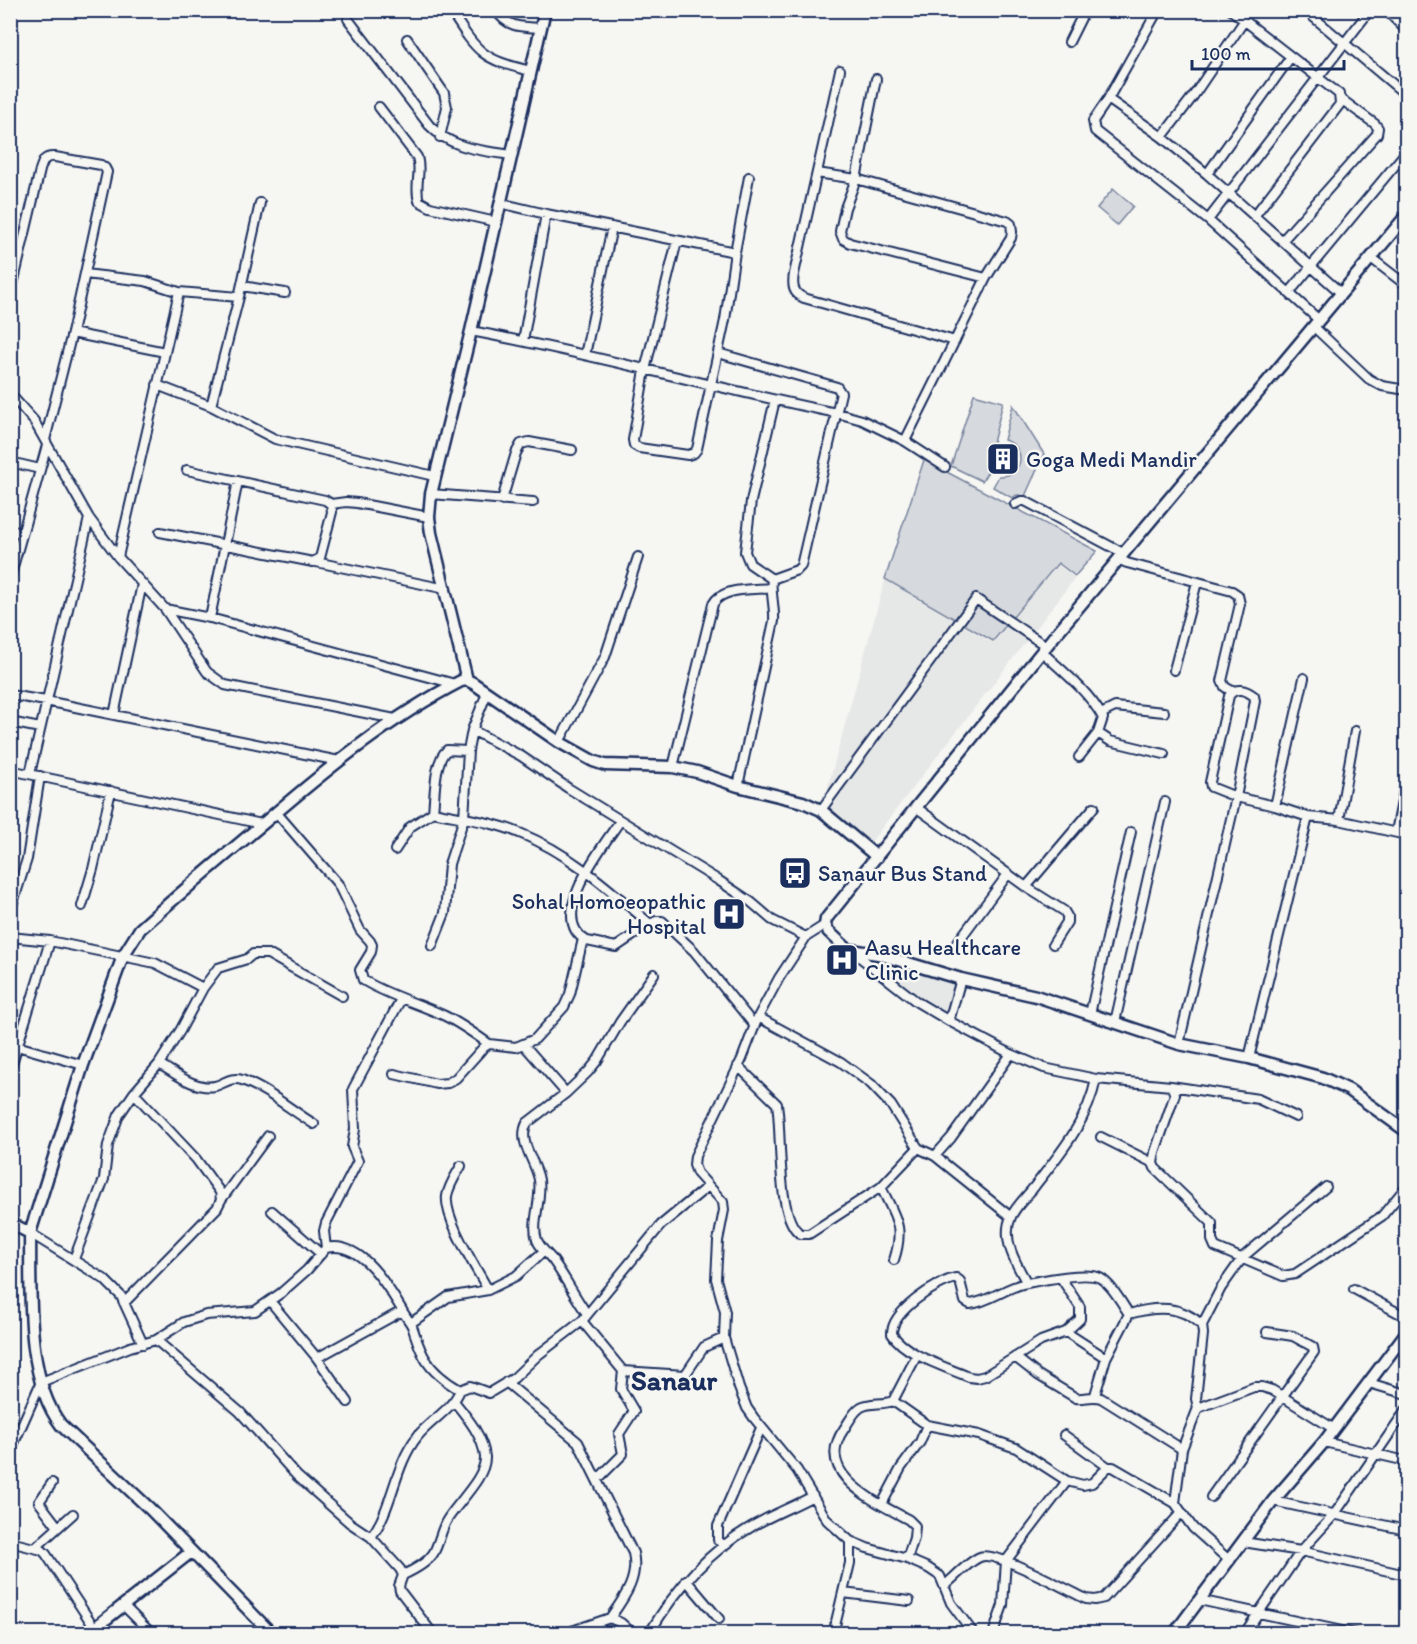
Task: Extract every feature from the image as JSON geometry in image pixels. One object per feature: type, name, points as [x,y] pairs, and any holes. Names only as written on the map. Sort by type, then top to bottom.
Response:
[{"type":"street","points":[[450,10],[466,35],[486,57],[496,62],[531,71]]},
{"type":"street","points":[[496,10],[502,20],[510,24],[541,28]]},
{"type":"street","points":[[545,10],[471,331],[430,494],[429,517],[467,680],[559,742],[593,761],[605,765],[673,767],[803,802],[821,810],[877,856]]},
{"type":"street","points":[[1069,42],[1085,10]]},
{"type":"street","points":[[1158,10],[1108,99],[1093,121],[1095,131],[1208,220],[1288,293],[1369,379],[1382,386],[1407,390]]},
{"type":"street","points":[[1231,10],[1378,128],[1377,134],[1282,241]]},
{"type":"street","points":[[1305,10],[1407,95]]},
{"type":"street","points":[[1208,220],[1370,10]]},
{"type":"street","points":[[1386,10],[1407,30]]},
{"type":"street","points":[[348,19],[440,137],[471,149],[511,155]]},
{"type":"street","points":[[1162,136],[1194,95],[1244,21]]},
{"type":"street","points":[[407,39],[444,93],[447,107],[440,137]]},
{"type":"street","points":[[1207,174],[1290,58]]},
{"type":"street","points":[[840,70],[794,274],[796,295],[955,341]]},
{"type":"street","points":[[876,79],[856,179],[845,208],[840,231],[843,239],[850,243],[986,278]]},
{"type":"street","points":[[1108,99],[1162,136],[1255,215],[1310,268],[1341,293]]},
{"type":"street","points":[[1255,215],[1340,104],[1341,99]]},
{"type":"street","points":[[378,107],[417,157],[419,201],[430,207],[496,222]]},
{"type":"street","points":[[1288,293],[1407,152]]},
{"type":"street","points":[[10,297],[40,170],[45,158],[48,156],[101,165],[106,172],[85,274],[40,469],[10,578]]},
{"type":"street","points":[[817,173],[856,179],[1011,224],[1011,237],[986,278],[905,441]]},
{"type":"street","points":[[677,242],[645,370],[633,440],[634,445],[639,448],[688,455],[694,453],[712,386],[749,177]]},
{"type":"street","points":[[501,202],[677,242],[735,252]]},
{"type":"street","points":[[212,406],[260,203]]},
{"type":"street","points":[[523,341],[546,214]]},
{"type":"street","points":[[1296,1117],[1258,1099],[1171,1086],[1096,1079],[1044,1068],[1011,1054],[916,1002],[828,931],[825,925],[826,920],[1044,649],[1407,216]]},
{"type":"street","points":[[585,355],[612,227]]},
{"type":"street","points":[[1371,258],[1407,285]]},
{"type":"street","points":[[85,274],[156,283],[179,292],[239,297]]},
{"type":"street","points":[[242,285],[285,293]]},
{"type":"street","points":[[118,556],[179,292]]},
{"type":"street","points":[[471,331],[585,355],[862,420],[905,441],[945,467]]},
{"type":"street","points":[[72,333],[165,352]]},
{"type":"street","points":[[673,767],[713,603],[717,597],[724,594],[771,583],[801,566],[840,393],[837,387],[718,352]]},
{"type":"street","points":[[157,384],[212,406],[275,439],[434,476]]},
{"type":"street","points":[[10,394],[34,421],[89,518],[118,556],[165,609],[207,672],[225,685],[395,719]]},
{"type":"street","points":[[738,786],[774,621],[775,608],[771,583],[750,564],[745,552],[751,501],[775,400]]},
{"type":"street","points":[[502,500],[516,453],[521,444],[529,442],[572,450]]},
{"type":"street","points":[[10,462],[40,469]]},
{"type":"street","points":[[187,470],[325,500],[331,504],[357,503],[429,517]]},
{"type":"street","points":[[210,618],[238,481]]},
{"type":"street","points":[[430,494],[534,502]]},
{"type":"street","points":[[1016,504],[1025,501],[1121,556],[1127,563],[1232,591],[1238,595],[1240,604],[1222,681],[1225,687],[1232,691]]},
{"type":"street","points":[[316,562],[320,558],[332,512],[331,504]]},
{"type":"street","points":[[30,774],[89,518]]},
{"type":"street","points":[[10,530],[22,533]]},
{"type":"street","points":[[160,532],[446,589]]},
{"type":"street","points":[[559,742],[605,657],[638,557]]},
{"type":"street","points":[[1174,670],[1197,582]]},
{"type":"street","points":[[114,715],[142,584]]},
{"type":"street","points":[[821,810],[976,599],[1044,649],[1101,714],[1103,718],[1098,732],[1079,757]]},
{"type":"street","points":[[165,609],[210,618],[455,684]]},
{"type":"street","points":[[1275,806],[1304,678]]},
{"type":"street","points":[[272,1634],[150,1509],[61,1425],[46,1401],[31,1328],[30,1233],[83,1065],[123,956],[140,929],[339,761],[395,719],[428,698],[467,680]]},
{"type":"street","points":[[1179,1044],[1236,797],[1255,702],[1254,696],[1250,693],[1236,689],[1232,691],[1210,782],[1215,791],[1236,797],[1275,806],[1308,817],[1339,820],[1407,834]]},
{"type":"street","points":[[432,945],[445,913],[449,864],[464,818],[468,751],[472,730],[487,693]]},
{"type":"street","points":[[10,695],[339,761]]},
{"type":"street","points":[[1101,714],[1115,707],[1164,712]]},
{"type":"street","points":[[10,722],[40,728]]},
{"type":"street","points":[[472,730],[520,756],[620,821],[718,880],[751,902],[772,920],[806,937]]},
{"type":"street","points":[[1339,820],[1355,731]]},
{"type":"street","points":[[1098,732],[1110,741],[1164,754]]},
{"type":"street","points":[[433,812],[438,764],[442,755],[447,750],[468,751]]},
{"type":"street","points":[[10,770],[262,824]]},
{"type":"street","points":[[10,912],[27,859],[40,776]]},
{"type":"street","points":[[1396,832],[1407,780]]},
{"type":"street","points":[[82,906],[111,791]]},
{"type":"street","points":[[1115,1022],[1165,802]]},
{"type":"street","points":[[1026,887],[1094,807]]},
{"type":"street","points":[[917,808],[1026,887],[1056,905],[1067,916],[1053,944]]},
{"type":"street","points":[[276,812],[338,884],[360,930],[370,941],[371,951],[360,970],[363,980],[378,989],[445,1016],[469,1029],[489,1044],[516,1047],[545,1030],[564,1007],[574,983],[583,939]]},
{"type":"street","points":[[395,850],[410,827],[433,812],[522,833],[587,871],[650,924]]},
{"type":"street","points":[[1249,1058],[1308,817]]},
{"type":"street","points":[[620,821],[587,871],[572,905],[572,925],[583,939],[616,947],[650,924],[662,921],[681,937],[756,1021],[841,1062],[871,1084],[891,1105],[918,1148],[934,1156],[1011,1217]]},
{"type":"street","points":[[1090,1014],[1131,832]]},
{"type":"street","points":[[957,943],[1008,874]]},
{"type":"street","points":[[825,925],[806,937],[779,978],[756,1021],[738,1066],[694,1156],[697,1173],[707,1187],[719,1196],[724,1210],[716,1267],[718,1290],[726,1312],[724,1338],[747,1408],[797,1470],[826,1520],[850,1541],[907,1559],[940,1576],[951,1603],[972,1632]]},
{"type":"street","points":[[10,937],[50,941],[155,963],[203,988]]},
{"type":"street","points":[[10,1070],[14,1045],[50,941]]},
{"type":"street","points":[[851,950],[878,954],[961,979],[1036,996],[1179,1044],[1249,1058],[1336,1084],[1349,1090],[1407,1131]]},
{"type":"street","points":[[74,1259],[104,1179],[108,1144],[113,1128],[134,1093],[159,1064],[203,988],[218,968],[259,953],[268,954],[342,996]]},
{"type":"street","points":[[597,1479],[623,1454],[619,1434],[634,1411],[621,1389],[622,1371],[584,1317],[553,1260],[536,1239],[534,1228],[539,1206],[539,1179],[523,1130],[527,1123],[566,1092],[597,1061],[620,1022],[654,974]]},
{"type":"street","points":[[949,1021],[961,979]]},
{"type":"street","points":[[323,1251],[326,1223],[358,1161],[352,1150],[356,1129],[353,1089],[401,999]]},
{"type":"street","points":[[394,1074],[438,1084],[448,1083],[456,1078],[489,1044]]},
{"type":"street","points":[[524,1044],[566,1092]]},
{"type":"street","points":[[14,1045],[83,1065]]},
{"type":"street","points":[[934,1156],[951,1138],[1011,1054]]},
{"type":"street","points":[[159,1064],[194,1084],[216,1086],[234,1079],[241,1080],[265,1092],[314,1124]]},
{"type":"street","points":[[738,1066],[777,1104],[783,1192],[792,1226],[796,1232],[809,1234],[881,1186],[918,1148]]},
{"type":"street","points":[[1027,1283],[1016,1265],[1010,1245],[1008,1232],[1011,1217],[1061,1152],[1089,1107],[1096,1079]]},
{"type":"street","points":[[1171,1086],[1175,1094],[1155,1152],[1155,1168],[1212,1223],[1212,1240],[1215,1247],[1243,1257],[1282,1276],[1295,1274],[1382,1216],[1407,1188]]},
{"type":"street","points":[[134,1093],[196,1159],[220,1192],[221,1200]]},
{"type":"street","points":[[124,1303],[217,1208],[268,1136]]},
{"type":"street","points":[[1101,1137],[1154,1162]]},
{"type":"street","points":[[461,1166],[449,1188],[448,1206],[458,1235],[488,1290]]},
{"type":"street","points":[[881,1186],[899,1226],[900,1242],[894,1260]]},
{"type":"street","points":[[371,1537],[380,1525],[410,1447],[428,1424],[454,1401],[460,1390],[470,1386],[489,1393],[506,1382],[584,1317],[661,1225],[707,1187]]},
{"type":"street","points":[[1175,1503],[1182,1449],[1198,1408],[1196,1399],[1202,1325],[1221,1288],[1243,1257],[1326,1187]]},
{"type":"street","points":[[272,1211],[323,1251]]},
{"type":"street","points":[[10,1223],[74,1259],[104,1279],[121,1296],[143,1344]]},
{"type":"street","points":[[10,1452],[41,1382],[156,1340],[184,1322],[206,1315],[255,1311],[307,1270],[323,1251],[337,1245],[362,1260],[384,1280],[411,1323],[420,1348],[430,1366],[460,1390]]},
{"type":"street","points":[[411,1323],[448,1297],[488,1290],[516,1276],[544,1251]]},
{"type":"street","points":[[1060,1278],[1080,1307],[1080,1319],[1066,1332],[1041,1341],[985,1376],[969,1377],[917,1355],[895,1339],[892,1329],[911,1303],[923,1293],[956,1278],[960,1281],[965,1301],[970,1304],[1027,1283],[1081,1274],[1092,1275],[1102,1279],[1129,1314]]},
{"type":"street","points":[[1354,1289],[1407,1317]]},
{"type":"street","points":[[270,1301],[317,1358],[348,1402]]},
{"type":"street","points":[[1129,1314],[1165,1307],[1186,1313],[1202,1325]]},
{"type":"street","points":[[317,1358],[402,1311]]},
{"type":"street","points":[[1095,1395],[1106,1358],[1129,1314]]},
{"type":"street","points":[[1066,1332],[1106,1358]]},
{"type":"street","points":[[1211,1497],[1314,1352],[1314,1348],[1293,1336],[1267,1332]]},
{"type":"street","points":[[1174,1634],[1406,1334]]},
{"type":"street","points":[[622,1371],[685,1375],[704,1347],[724,1338]]},
{"type":"street","points":[[156,1340],[240,1412],[297,1476],[350,1523],[371,1537],[403,1575]]},
{"type":"street","points":[[892,1401],[917,1355]]},
{"type":"street","points":[[1015,1357],[1038,1375],[1076,1398],[1082,1399],[1095,1395],[1182,1449]]},
{"type":"street","points":[[506,1382],[578,1442],[633,1553],[635,1562],[631,1585],[610,1618],[563,1634]]},
{"type":"street","points":[[1369,1383],[1407,1394]]},
{"type":"street","points":[[1198,1408],[1254,1387],[1262,1387],[1272,1390],[1334,1429]]},
{"type":"street","points":[[434,1634],[399,1586],[403,1575],[424,1563],[433,1554],[447,1521],[484,1467],[485,1457],[482,1444],[472,1424],[454,1401]]},
{"type":"street","points":[[907,1559],[914,1538],[915,1526],[909,1520],[859,1491],[840,1472],[835,1455],[835,1444],[855,1413],[862,1407],[892,1401],[927,1425],[979,1435],[1016,1448],[1067,1481],[1083,1485],[1092,1483],[1108,1467]]},
{"type":"street","points":[[1244,1634],[1301,1551],[1334,1515],[1407,1410]]},
{"type":"street","points":[[882,1504],[901,1468],[920,1442],[927,1425]]},
{"type":"street","points":[[724,1546],[718,1540],[718,1526],[761,1428]]},
{"type":"street","points":[[1064,1435],[1108,1467],[1113,1467],[1175,1503],[1193,1528],[1230,1561]]},
{"type":"street","points":[[1324,1442],[1407,1461]]},
{"type":"street","points":[[993,1634],[1003,1605],[1006,1561],[1067,1481]]},
{"type":"street","points":[[52,1483],[39,1502],[58,1527]]},
{"type":"street","points":[[650,1634],[668,1603],[686,1581],[724,1546],[751,1527],[813,1496]]},
{"type":"street","points":[[1274,1502],[1407,1530]]},
{"type":"street","points":[[944,1586],[982,1556],[987,1555],[1006,1561],[1086,1599],[1104,1598],[1180,1513]]},
{"type":"street","points":[[35,1548],[74,1514]]},
{"type":"street","points":[[834,1634],[850,1563],[850,1541]]},
{"type":"street","points":[[10,1542],[42,1550],[50,1557],[91,1630],[191,1552]]},
{"type":"street","points":[[1243,1542],[1301,1551],[1407,1575]]},
{"type":"street","points":[[686,1581],[719,1619]]},
{"type":"street","points":[[843,1593],[909,1601]]},
{"type":"street","points":[[1199,1600],[1356,1634]]},
{"type":"street","points":[[123,1605],[152,1634]]},
{"type":"street","points":[[610,1618],[621,1623],[633,1634]]},
{"type":"shaded area","points":[[1113,189],[1133,206],[1117,225],[1097,208]]},
{"type":"shaded area","points":[[974,394],[1003,402],[993,443],[986,453],[985,459],[989,470],[982,481],[951,466]]},
{"type":"shaded area","points":[[1013,405],[1044,454],[1025,496],[1017,495],[1012,498],[993,487],[999,476],[1014,472],[1020,461],[1017,448],[1004,440]]},
{"type":"shaded area","points":[[924,460],[1097,551],[1075,576],[1058,563],[993,641],[885,579]]},
{"type":"shaded area","points":[[1058,565],[1075,578],[870,843],[822,808],[885,580],[993,643]]},
{"type":"shaded area","points":[[865,951],[959,979],[943,1019],[861,961]]},
{"type":"place","name":"Goga Medi Mandir","points":[[1003,459]]},
{"type":"place","name":"Sanaur Bus Stand","points":[[795,873]]},
{"type":"place","name":"Sohal Homoeopathic Hospital","points":[[729,914]]},
{"type":"place","name":"Aasu Healthcare Clinic","points":[[842,960]]},
{"type":"district","name":"Sanaur","points":[[674,1380]]}]
